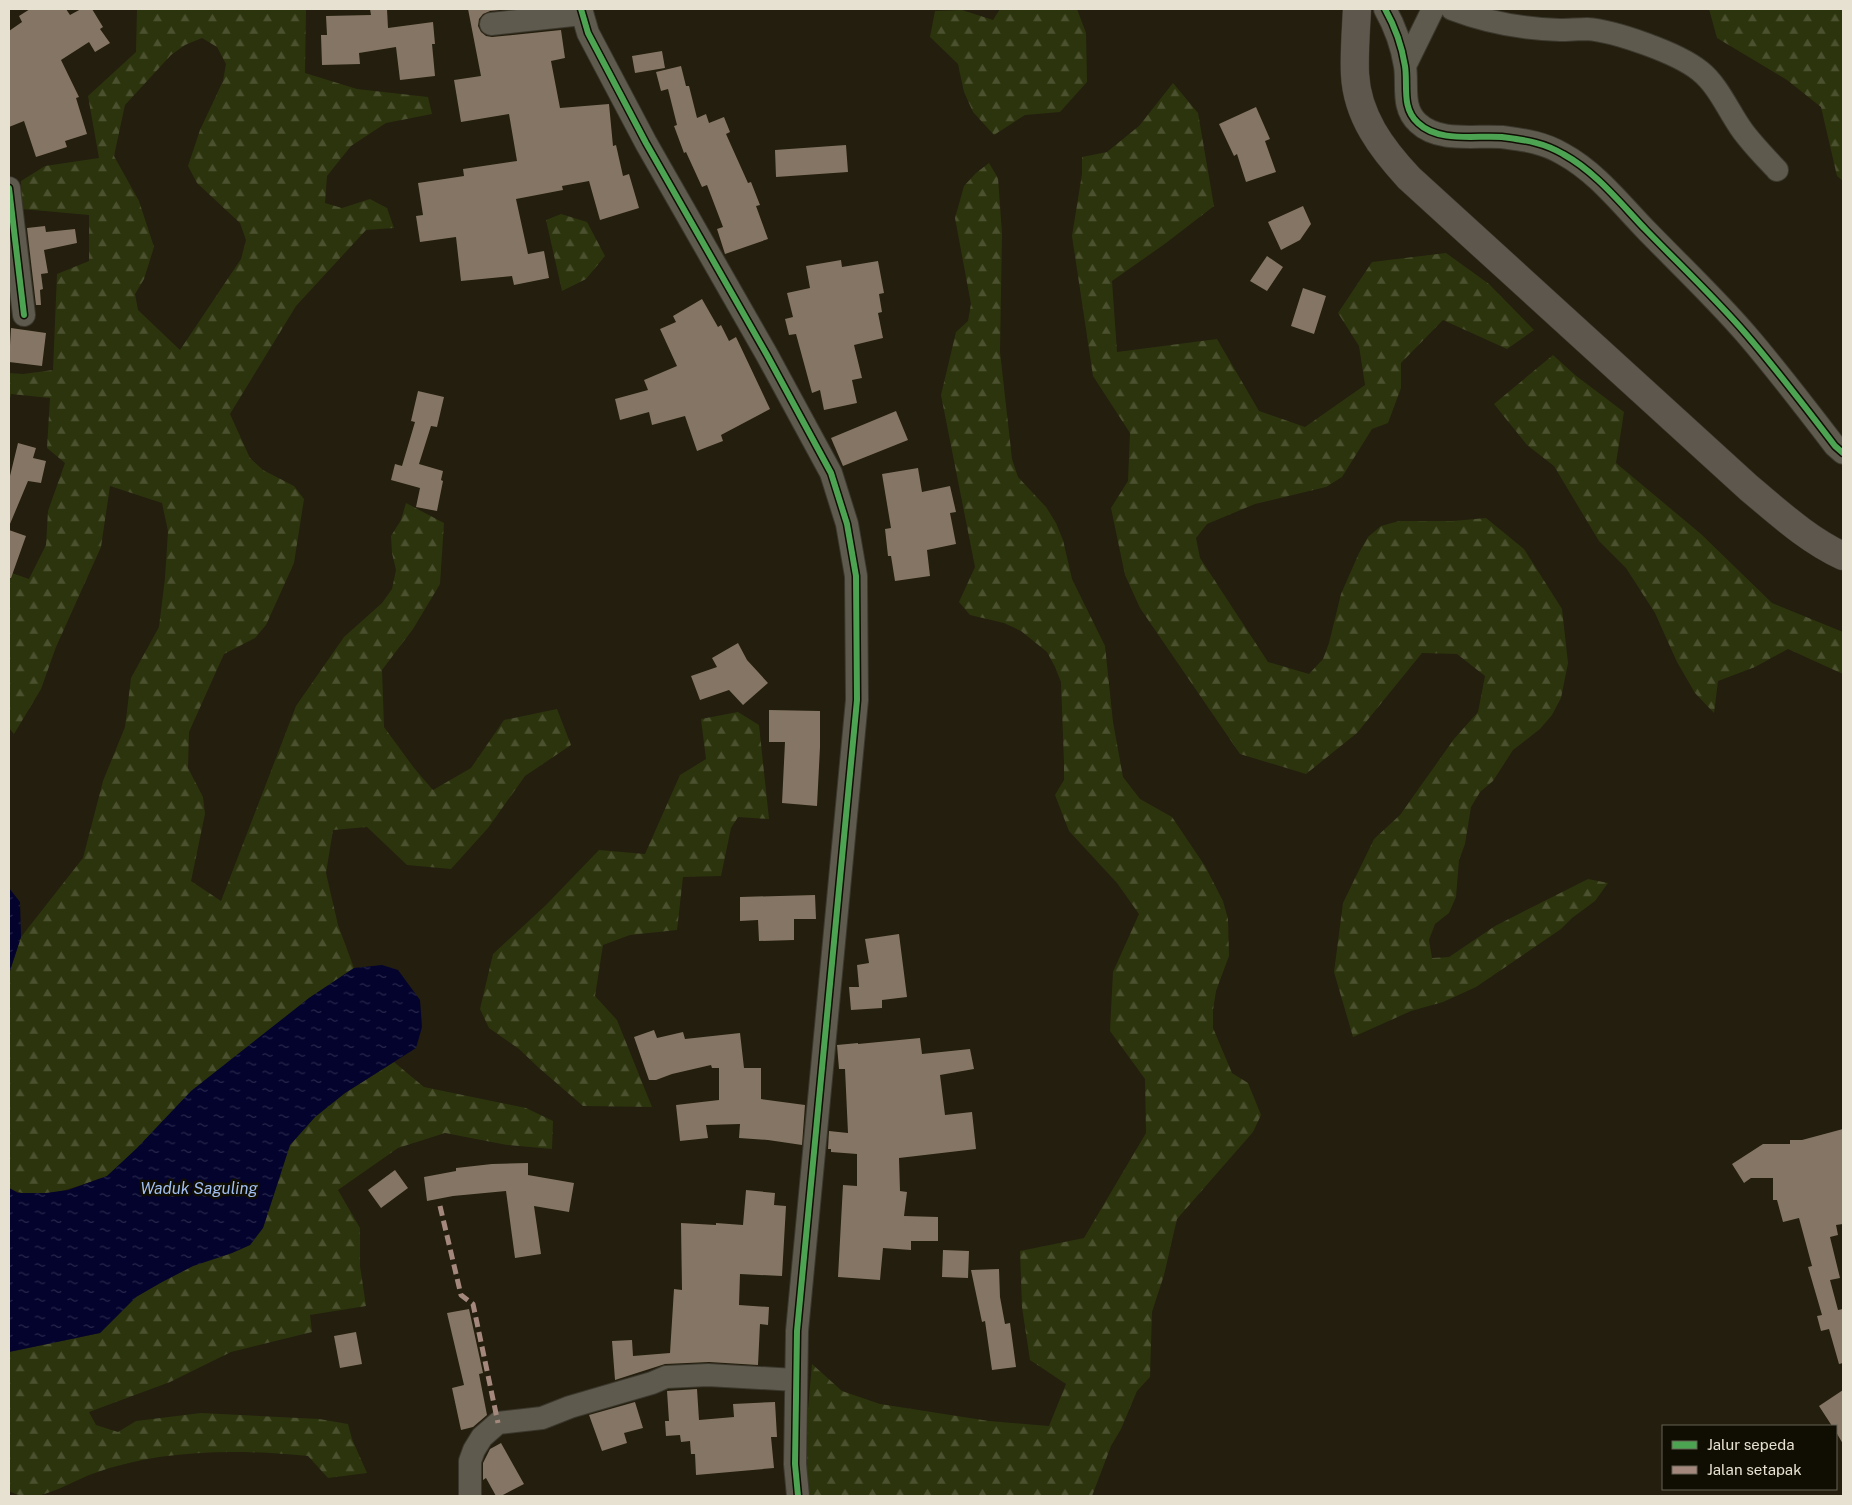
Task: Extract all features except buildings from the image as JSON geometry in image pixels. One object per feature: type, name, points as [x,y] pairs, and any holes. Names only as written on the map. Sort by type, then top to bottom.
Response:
[{"type":"main road","points":[[1357,9],[1355,74],[1357,91],[1367,122],[1387,153],[1409,178],[1749,488],[1825,548],[1843,556]]},
{"type":"street","points":[[1385,9],[1405,66],[1405,92],[1409,109],[1418,124],[1427,130],[1446,135],[1501,137],[1545,144],[1581,165],[1745,333],[1835,446],[1843,453]]},
{"type":"street","points":[[1405,66],[1433,9]]},
{"type":"street","points":[[1452,9],[1470,16],[1532,29],[1586,29],[1596,31],[1622,37],[1687,61],[1702,72],[1742,131],[1777,170]]},
{"type":"street","points":[[491,24],[581,11],[588,33],[646,143],[767,354],[831,474],[847,524],[856,576],[857,700],[796,1331],[795,1464],[798,1496]]},
{"type":"street","points":[[9,188],[24,315]]},
{"type":"street","points":[[470,1496],[470,1461],[474,1450],[482,1438],[498,1423],[542,1418],[570,1407],[652,1384],[666,1377],[708,1375],[795,1380]]},
{"type":"green space","points":[[137,9],[306,9],[305,73],[357,89],[428,97],[432,114],[386,123],[351,146],[327,176],[325,203],[342,208],[370,199],[387,208],[394,228],[366,230],[296,306],[230,414],[250,458],[263,470],[294,486],[304,499],[294,563],[266,625],[255,638],[224,654],[189,732],[188,768],[203,797],[205,814],[191,881],[221,901],[296,706],[344,637],[382,603],[392,589],[396,570],[391,536],[401,520],[406,503],[444,523],[440,584],[413,629],[382,670],[384,727],[433,790],[471,768],[504,720],[557,709],[571,745],[525,776],[488,828],[451,869],[407,865],[367,827],[333,830],[326,873],[338,925],[354,968],[309,998],[107,1176],[58,1192],[33,1194],[9,1188],[9,974],[21,937],[83,858],[103,781],[125,727],[131,678],[159,627],[168,531],[162,503],[110,486],[101,547],[56,647],[41,689],[14,734],[9,728],[9,572],[29,579],[46,545],[48,511],[65,463],[47,448],[50,398],[11,394],[9,403],[9,373],[23,374],[53,370],[57,274],[89,261],[89,215],[22,209],[21,181],[45,166],[99,158],[88,96],[136,52]],"holes":[[[202,38],[217,47],[226,64],[223,81],[200,130],[188,166],[197,183],[240,223],[246,240],[241,259],[180,350],[138,310],[135,294],[144,279],[154,247],[139,201],[114,156],[125,105],[171,55],[185,45]]]},
{"type":"green space","points":[[1000,9],[1077,9],[1086,33],[1087,82],[1060,112],[1025,115],[994,135],[973,112],[964,92],[958,64],[930,37],[935,11],[962,10],[993,20]]},
{"type":"green space","points":[[1709,9],[1843,9],[1843,181],[1837,176],[1821,107],[1787,80],[1717,38]]},
{"type":"green space","points":[[1173,83],[1198,113],[1214,206],[1112,281],[1117,352],[1217,339],[1259,411],[1305,427],[1365,385],[1359,346],[1338,313],[1372,262],[1446,253],[1489,284],[1534,330],[1507,349],[1443,320],[1401,363],[1401,388],[1388,423],[1372,429],[1342,477],[1326,487],[1255,504],[1207,524],[1196,538],[1200,558],[1268,662],[1309,674],[1323,659],[1329,643],[1341,594],[1368,537],[1381,526],[1399,521],[1453,521],[1486,518],[1524,549],[1562,609],[1568,663],[1561,698],[1552,715],[1540,729],[1513,750],[1493,781],[1480,792],[1471,807],[1465,844],[1459,860],[1456,897],[1449,913],[1435,924],[1429,940],[1432,958],[1449,957],[1495,926],[1588,879],[1608,883],[1595,901],[1561,929],[1476,987],[1443,1002],[1411,1011],[1353,1037],[1334,972],[1343,903],[1374,839],[1400,815],[1454,739],[1478,712],[1485,676],[1457,654],[1422,653],[1357,733],[1306,774],[1240,754],[1140,608],[1125,575],[1111,508],[1128,481],[1130,433],[1093,376],[1072,236],[1082,174],[1082,157],[1107,152],[1139,126]]},
{"type":"green space","points":[[989,163],[998,178],[1002,233],[1000,352],[1012,459],[1018,477],[1046,507],[1056,523],[1063,540],[1072,579],[1105,646],[1113,722],[1123,777],[1140,799],[1172,817],[1205,866],[1223,901],[1228,919],[1229,956],[1216,991],[1213,1028],[1232,1073],[1248,1083],[1261,1115],[1253,1132],[1177,1219],[1164,1275],[1152,1312],[1150,1377],[1137,1391],[1121,1429],[1111,1446],[1092,1496],[806,1496],[808,1409],[812,1364],[842,1391],[880,1404],[989,1421],[1049,1426],[1066,1384],[1030,1360],[1022,1307],[1020,1251],[1084,1238],[1146,1133],[1145,1079],[1110,1031],[1113,972],[1139,914],[1117,883],[1069,831],[1055,795],[1064,780],[1061,682],[1047,652],[1021,631],[1004,623],[970,615],[959,602],[975,567],[941,395],[956,332],[968,321],[971,304],[955,218],[964,186]]},
{"type":"green space","points":[[561,214],[587,222],[605,256],[586,279],[562,291],[546,220]]},
{"type":"green space","points":[[1553,355],[1575,375],[1624,412],[1616,463],[1701,534],[1772,603],[1843,632],[1843,674],[1788,649],[1755,667],[1718,681],[1714,713],[1695,693],[1677,662],[1655,613],[1626,568],[1599,541],[1554,466],[1527,445],[1494,404]]},
{"type":"green space","points":[[738,712],[759,725],[769,819],[738,817],[731,828],[721,876],[683,877],[677,930],[630,935],[603,945],[595,996],[617,1020],[652,1107],[583,1106],[519,1049],[489,1028],[480,1009],[493,954],[546,905],[599,850],[645,854],[680,775],[706,759],[701,719]]},
{"type":"green space","points":[[394,1062],[424,1087],[526,1108],[553,1121],[552,1149],[507,1145],[445,1133],[398,1148],[338,1190],[360,1228],[360,1266],[366,1306],[310,1315],[312,1332],[231,1352],[170,1382],[89,1412],[96,1425],[118,1432],[136,1421],[201,1413],[319,1419],[348,1424],[352,1439],[367,1473],[328,1478],[308,1456],[253,1452],[198,1453],[171,1455],[118,1466],[92,1474],[49,1493],[40,1495],[23,1496],[9,1491],[9,1352],[100,1333],[136,1297],[193,1266],[250,1245],[263,1228],[290,1145],[315,1117],[345,1093]]},
{"type":"water","points":[[9,888],[20,902],[21,937],[9,974]]},
{"type":"water","name":"Waduk Saguling","points":[[382,965],[398,970],[420,1000],[422,1027],[416,1048],[345,1093],[315,1117],[290,1145],[263,1228],[250,1245],[193,1266],[136,1297],[100,1333],[9,1352],[9,1188],[18,1193],[46,1193],[68,1190],[107,1176],[137,1148],[191,1091],[309,998],[354,968]]},
{"type":"marked path","points":[[440,1206],[461,1295],[473,1304],[498,1423]]},
{"type":"cycle path","points":[[581,9],[588,33],[646,143],[767,355],[831,473],[847,524],[856,576],[857,700],[797,1331],[795,1464],[798,1496]]},
{"type":"cycle path","points":[[1385,9],[1392,22],[1404,59],[1406,96],[1409,110],[1418,123],[1427,129],[1447,136],[1502,137],[1541,144],[1575,161],[1607,189],[1734,321],[1780,375],[1835,446],[1843,453]]},
{"type":"cycle path","points":[[9,188],[24,315]]}]
